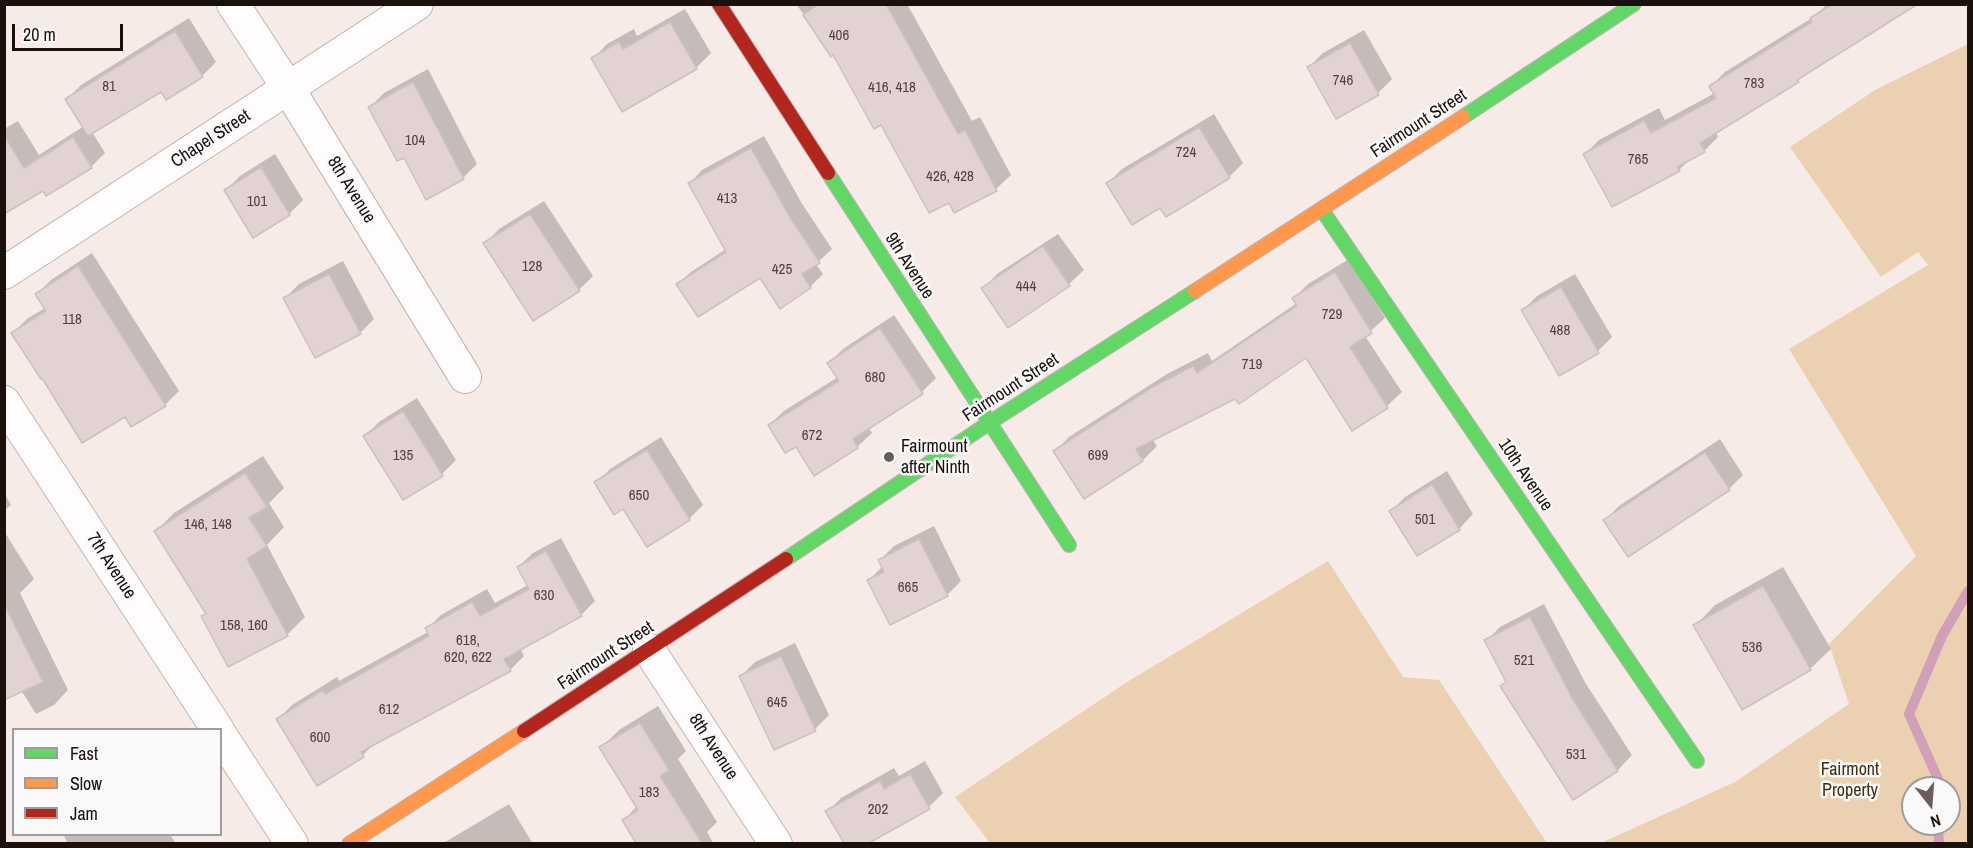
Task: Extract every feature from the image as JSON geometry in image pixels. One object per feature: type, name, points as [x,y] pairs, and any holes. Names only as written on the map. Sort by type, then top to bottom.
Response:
[{"type":"street","name":"8th Avenue","points":[[233,4],[288,88],[465,377]]},
{"type":"street","name":"Chapel Street","points":[[4,273],[417,4]]},
{"type":"street","name":"9th Avenue","points":[[719,4],[1069,545]]},
{"type":"street","name":"Fairmount Street","points":[[349,843],[650,650],[989,423],[1322,210],[1634,4]]},
{"type":"street","name":"10th Avenue","points":[[1322,210],[1697,761]]},
{"type":"street","name":"7th Avenue","points":[[4,402],[217,728]]},
{"type":"street","name":"8th Avenue","points":[[650,650],[776,843]]},
{"type":"street","points":[[222,737],[292,843]]},
{"type":"green space","name":"Fairmont Property","points":[[1968,44],[1968,843],[1601,843],[1735,782],[1849,704],[1829,644],[1916,556],[1789,349],[1928,265],[1918,252],[1881,277],[1790,147],[1875,90]]},
{"type":"green space","points":[[1328,561],[1403,677],[1439,680],[1547,843],[990,843],[955,797],[1127,682]]},
{"type":"building","points":[[819,4],[886,4],[958,134],[965,130],[997,191],[954,213],[949,203],[929,213],[881,125],[874,129],[833,55],[831,57],[803,15]]},
{"type":"building","points":[[1833,4],[1918,4],[1700,143],[1705,152],[1677,167],[1680,171],[1612,207],[1583,154],[1644,121],[1651,133],[1716,98],[1709,86],[1812,22],[1810,18]]},
{"type":"building","points":[[670,22],[697,69],[622,112],[591,58],[619,42],[623,49]]},
{"type":"building","points":[[175,31],[203,77],[166,100],[161,92],[88,136],[65,99]]},
{"type":"building","points":[[1350,43],[1379,95],[1336,119],[1307,67]]},
{"type":"building","points":[[413,82],[464,179],[426,200],[404,158],[397,161],[368,107]]},
{"type":"building","points":[[1199,127],[1230,178],[1166,217],[1160,208],[1132,225],[1106,183]]},
{"type":"building","points":[[4,135],[24,168],[73,137],[92,168],[46,196],[43,191],[4,214]]},
{"type":"building","points":[[751,148],[788,214],[820,263],[802,274],[811,288],[780,309],[760,278],[698,317],[676,284],[726,252],[688,183]]},
{"type":"building","points":[[261,167],[290,215],[253,238],[224,190]]},
{"type":"building","points":[[530,214],[580,291],[533,321],[483,243]]},
{"type":"building","points":[[1043,246],[1070,286],[1008,328],[981,288]]},
{"type":"building","points":[[78,266],[166,406],[131,427],[125,417],[82,443],[11,333],[46,311],[35,294]]},
{"type":"building","points":[[1335,272],[1372,333],[1350,347],[1388,408],[1352,431],[1306,358],[1239,404],[1235,399],[1136,449],[1143,461],[1084,499],[1053,451],[1151,388],[1193,366],[1197,373],[1297,306],[1292,298]]},
{"type":"building","points":[[329,274],[361,334],[315,358],[283,298]]},
{"type":"building","points":[[1561,287],[1599,353],[1559,376],[1521,310]]},
{"type":"building","points":[[880,328],[923,394],[853,439],[858,448],[814,476],[796,447],[785,453],[768,425],[839,381],[827,363]]},
{"type":"building","points":[[403,411],[443,476],[403,500],[363,436]]},
{"type":"building","points":[[647,450],[690,520],[647,547],[623,509],[614,515],[594,482]]},
{"type":"building","points":[[1705,452],[1730,490],[1628,557],[1603,520]]},
{"type":"building","points":[[245,473],[267,507],[249,518],[267,546],[247,559],[288,636],[228,667],[201,616],[206,614],[154,531]]},
{"type":"building","points":[[1432,484],[1460,530],[1417,556],[1389,511]]},
{"type":"building","points":[[919,539],[948,596],[890,625],[867,580],[884,572],[878,560]]},
{"type":"building","points":[[546,551],[582,616],[504,659],[511,671],[361,752],[364,757],[317,786],[276,719],[323,690],[325,694],[429,636],[425,628],[472,602],[480,616],[529,589],[517,567]]},
{"type":"building","points":[[1763,586],[1811,670],[1742,710],[1693,625]]},
{"type":"building","points":[[4,604],[43,682],[4,700]]},
{"type":"building","points":[[1530,617],[1572,698],[1618,771],[1573,800],[1500,686],[1506,682],[1484,640]]},
{"type":"building","points":[[781,656],[816,731],[774,750],[739,676]]},
{"type":"building","points":[[640,723],[669,770],[660,776],[702,843],[636,843],[622,820],[638,810],[599,747]]},
{"type":"building","points":[[910,774],[930,809],[869,843],[844,843],[825,811],[880,781],[884,789]]},
{"type":"waterway","points":[[1937,776],[1909,714],[1942,636],[1968,591]]},
{"type":"waterway","points":[[1939,836],[1939,844]]},
{"type":"traffic: fast","points":[[1463,117],[1634,4]]},
{"type":"traffic: fast","points":[[828,173],[1069,545]]},
{"type":"traffic: fast","points":[[1322,210],[1697,761]]},
{"type":"traffic: fast","points":[[786,559],[989,423],[1195,291]]},
{"type":"traffic: slow","points":[[1195,291],[1463,117]]},
{"type":"traffic: slow","points":[[349,844],[524,731]]},
{"type":"traffic: jam","points":[[719,4],[828,173]]},
{"type":"traffic: jam","points":[[524,731],[786,559]]},
{"type":"place","name":"Fairmount after Ninth","points":[[889,457]]}]
